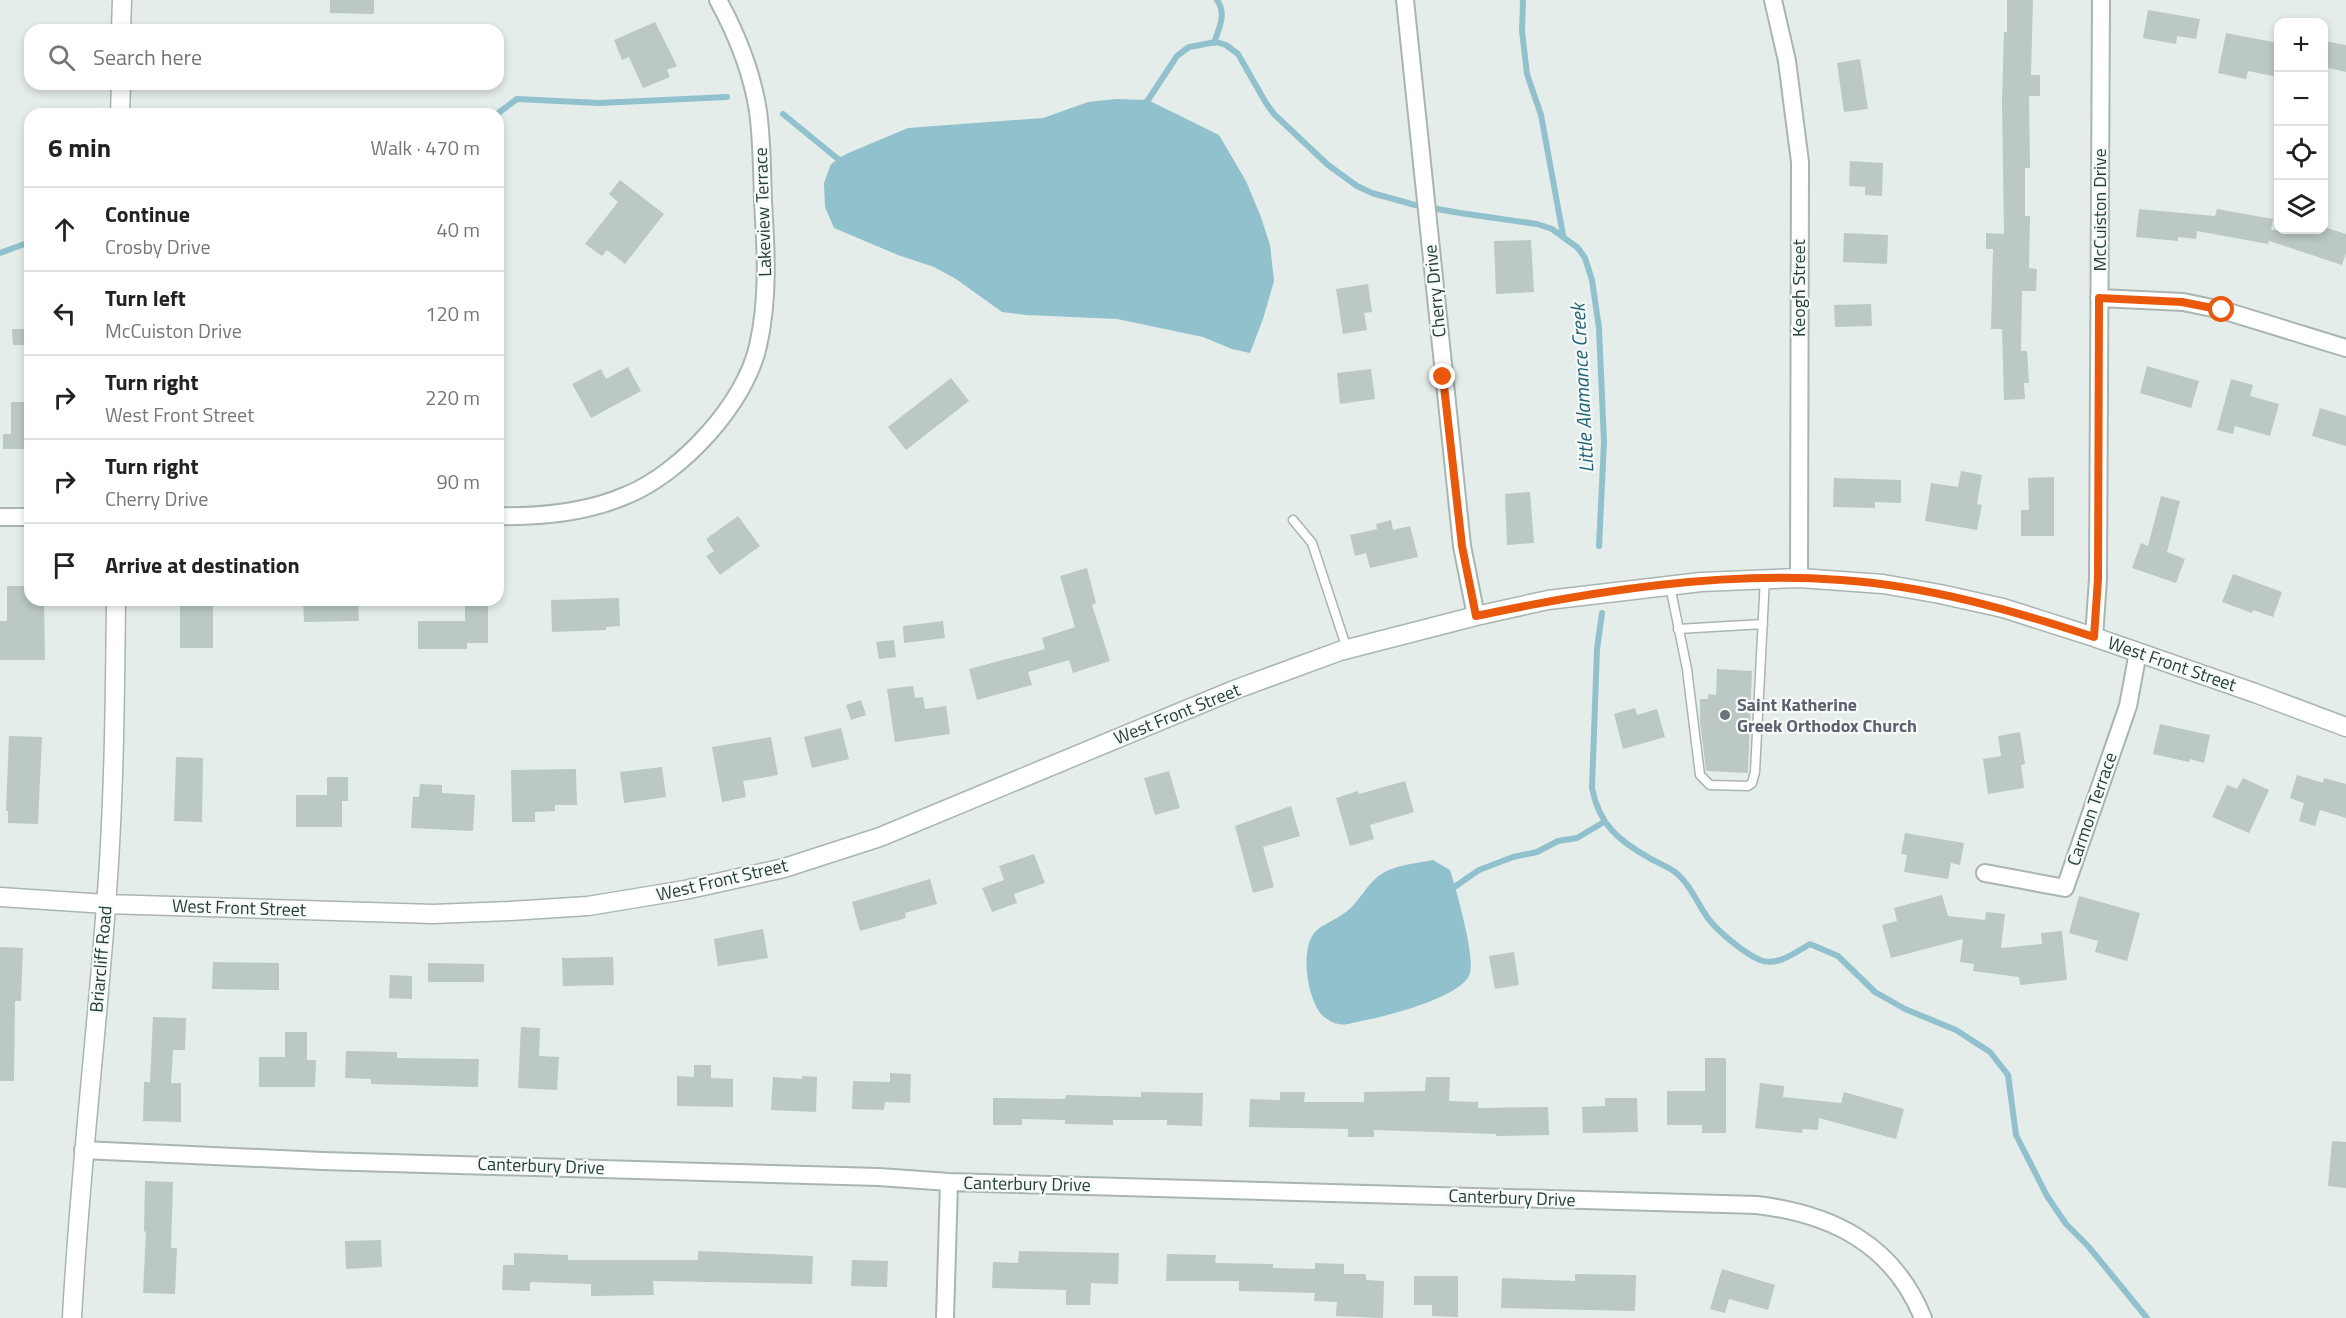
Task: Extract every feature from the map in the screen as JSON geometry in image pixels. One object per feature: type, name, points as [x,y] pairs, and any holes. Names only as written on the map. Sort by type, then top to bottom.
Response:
[{"type":"street","points":[[121,24],[122,0]]},
{"type":"street","name":"Lakeview Terrace","points":[[504,516],[537,517],[588,508],[628,495],[673,467],[713,429],[745,384],[758,346],[767,274],[758,110],[746,66],[718,0]]},
{"type":"street","name":"Cherry Drive","points":[[1405,0],[1462,546],[1476,616]]},
{"type":"street","name":"Keogh Street","points":[[1773,0],[1787,61],[1800,162],[1799,578]]},
{"type":"street","name":"McCuiston Drive","points":[[2094,637],[2098,579],[2101,0]]},
{"type":"street","points":[[120,108],[121,90]]},
{"type":"street","points":[[2099,298],[2182,302],[2222,310],[2346,348]]},
{"type":"street","points":[[0,517],[24,517]]},
{"type":"street","name":"West Front Street","points":[[0,897],[106,904],[433,914],[588,906],[685,890],[784,868],[880,837],[1234,690],[1347,649],[1548,600],[1670,585],[1765,578],[1873,583],[1940,594],[2003,608],[2138,652],[2346,727]]},
{"type":"street","name":"Briarcliff Road","points":[[72,1318],[83,1150],[106,904],[112,795],[116,606]]},
{"type":"street","name":"Carmon Terrace","points":[[1985,873],[2066,888],[2128,705],[2138,652]]},
{"type":"street","name":"Canterbury Drive","points":[[83,1150],[323,1161],[879,1177],[949,1182],[1757,1205],[1789,1209],[1844,1228],[1872,1246],[1904,1281],[1923,1318]]},
{"type":"street","points":[[945,1318],[949,1182]]},
{"type":"lane","points":[[1293,520],[1312,543],[1347,649]]},
{"type":"lane","points":[[1670,585],[1695,727],[1700,775],[1704,781],[1716,786],[1748,786],[1752,783],[1755,772],[1765,578]]},
{"type":"lane","points":[[1678,629],[1763,624]]},
{"type":"water","points":[[1116,99],[1148,100],[1219,135],[1246,181],[1270,245],[1274,281],[1250,353],[1232,349],[1203,337],[1117,319],[1002,312],[956,279],[934,267],[898,255],[834,228],[825,207],[824,183],[831,164],[846,154],[908,128],[1043,118],[1088,102]]},
{"type":"water","points":[[1433,860],[1450,870],[1460,906],[1471,964],[1470,973],[1465,982],[1439,998],[1387,1015],[1344,1025],[1326,1019],[1317,1009],[1307,974],[1308,949],[1316,931],[1348,911],[1379,876],[1401,866]]},
{"type":"building","points":[[330,0],[374,0],[374,14],[330,13]]},
{"type":"building","points":[[2007,0],[2033,0],[2031,75],[2040,75],[2040,96],[2029,96],[2030,168],[2025,168],[2025,216],[2030,216],[2029,268],[2037,269],[2036,291],[2022,291],[2021,351],[2027,351],[2029,383],[2024,383],[2025,399],[2004,400],[2002,329],[1991,329],[1993,249],[1986,249],[1986,233],[2004,234],[2002,102]]},
{"type":"building","points":[[2148,10],[2200,19],[2196,39],[2177,36],[2176,44],[2143,38]]},
{"type":"building","points":[[655,22],[677,66],[667,70],[670,77],[643,88],[629,57],[622,60],[614,40]]},
{"type":"building","points":[[2226,33],[2274,42],[2274,76],[2248,71],[2246,79],[2218,73]]},
{"type":"building","points":[[2328,42],[2346,45],[2346,72],[2328,68]]},
{"type":"building","points":[[1860,59],[1868,109],[1844,112],[1837,63]]},
{"type":"building","points":[[1850,161],[1883,163],[1882,196],[1865,195],[1865,187],[1849,186]]},
{"type":"building","points":[[620,180],[664,214],[625,264],[607,250],[602,256],[585,244],[618,202],[609,194]]},
{"type":"building","points":[[2139,209],[2215,216],[2217,209],[2273,219],[2271,230],[2274,230],[2274,234],[2328,234],[2328,228],[2346,234],[2346,253],[2342,265],[2269,241],[2268,244],[2197,231],[2196,239],[2178,237],[2178,241],[2136,237]]},
{"type":"building","points":[[1844,233],[1888,235],[1887,264],[1843,262]]},
{"type":"building","points":[[1531,240],[1534,292],[1496,294],[1494,241]]},
{"type":"building","points":[[1368,284],[1372,312],[1364,313],[1367,330],[1343,334],[1336,289]]},
{"type":"building","points":[[1871,304],[1872,326],[1835,327],[1834,305]]},
{"type":"building","points":[[12,329],[24,329],[24,345],[13,345]]},
{"type":"building","points":[[2147,366],[2199,381],[2191,408],[2140,393]]},
{"type":"building","points":[[628,367],[641,391],[591,418],[572,384],[601,369],[606,379]]},
{"type":"building","points":[[1371,369],[1375,399],[1340,404],[1337,373]]},
{"type":"building","points":[[951,378],[969,401],[906,450],[888,427]]},
{"type":"building","points":[[2231,379],[2253,385],[2250,396],[2279,404],[2270,436],[2235,426],[2233,434],[2217,430]]},
{"type":"building","points":[[11,402],[24,402],[24,449],[3,449],[3,434],[11,434]]},
{"type":"building","points":[[2320,408],[2346,416],[2346,446],[2312,436]]},
{"type":"building","points":[[1961,471],[1982,475],[1977,504],[1982,505],[1977,530],[1925,521],[1931,483],[1958,487]]},
{"type":"building","points":[[2054,477],[2054,536],[2021,536],[2021,510],[2029,510],[2028,478]]},
{"type":"building","points":[[1834,478],[1901,480],[1901,503],[1875,502],[1875,508],[1833,507]]},
{"type":"building","points":[[1530,492],[1534,543],[1507,545],[1505,494]]},
{"type":"building","points":[[2161,496],[2180,501],[2167,552],[2185,559],[2176,583],[2132,568],[2141,543],[2148,546]]},
{"type":"building","points":[[738,516],[760,546],[720,575],[706,556],[714,551],[706,539]]},
{"type":"building","points":[[1391,520],[1393,530],[1410,526],[1418,557],[1370,568],[1366,553],[1355,556],[1350,535],[1377,529],[1376,524]]},
{"type":"building","points":[[1087,568],[1096,603],[1092,605],[1110,661],[1073,673],[1069,660],[1028,672],[1032,685],[977,700],[969,669],[1045,649],[1042,638],[1075,627],[1060,576]]},
{"type":"building","points":[[2233,574],[2282,592],[2273,617],[2253,610],[2252,613],[2222,602]]},
{"type":"building","points":[[7,586],[24,586],[24,606],[44,606],[45,660],[0,660],[0,621],[7,621]]},
{"type":"building","points":[[619,598],[620,626],[606,627],[606,630],[552,632],[551,600]]},
{"type":"building","points":[[180,606],[213,606],[213,648],[180,648]]},
{"type":"building","points":[[303,606],[358,606],[359,621],[304,622]]},
{"type":"building","points":[[465,606],[488,606],[488,643],[467,643],[467,649],[418,649],[418,621],[465,621]]},
{"type":"building","points":[[943,621],[945,638],[904,643],[903,626]]},
{"type":"building","points":[[894,640],[896,657],[879,659],[876,642]]},
{"type":"building","name":"Saint Katherine Greek Orthodox Church","points":[[1717,669],[1752,671],[1748,773],[1706,771],[1700,721],[1700,699],[1708,699],[1708,694],[1716,695]]},
{"type":"building","points":[[913,686],[915,698],[923,697],[925,709],[946,706],[950,734],[895,742],[887,689]]},
{"type":"building","points":[[861,700],[866,715],[851,720],[846,705]]},
{"type":"building","points":[[1635,708],[1637,715],[1657,709],[1665,737],[1623,749],[1614,714]]},
{"type":"building","points":[[2160,724],[2210,735],[2204,763],[2153,754]]},
{"type":"building","points":[[841,728],[849,759],[812,768],[804,737]]},
{"type":"building","points":[[2020,732],[2025,764],[2021,765],[2024,788],[1988,794],[1983,759],[2001,756],[1998,736]]},
{"type":"building","points":[[9,736],[42,737],[38,824],[8,823],[8,811],[6,811]]},
{"type":"building","points":[[771,737],[778,775],[743,781],[746,797],[722,802],[712,747]]},
{"type":"building","points":[[176,757],[203,758],[202,822],[174,821]]},
{"type":"building","points":[[662,767],[666,797],[624,803],[620,772]]},
{"type":"building","points":[[576,769],[577,805],[555,805],[555,811],[535,812],[535,822],[512,822],[511,770]]},
{"type":"building","points":[[1169,771],[1180,808],[1155,815],[1144,778]]},
{"type":"building","points":[[2297,775],[2323,783],[2324,778],[2346,784],[2346,818],[2320,810],[2315,826],[2299,821],[2304,803],[2290,798]]},
{"type":"building","points":[[327,777],[348,777],[348,801],[342,801],[342,827],[296,827],[296,795],[327,795]]},
{"type":"building","points":[[2243,778],[2269,790],[2249,833],[2212,817],[2227,785],[2237,789]]},
{"type":"building","points":[[1405,781],[1414,812],[1370,825],[1374,839],[1350,846],[1336,798]]},
{"type":"building","points":[[420,784],[442,785],[442,793],[475,795],[473,831],[411,828],[413,797],[419,797]]},
{"type":"building","points":[[1291,806],[1300,836],[1263,847],[1274,887],[1253,893],[1235,826]]},
{"type":"building","points":[[1905,833],[1964,843],[1960,865],[1951,863],[1948,879],[1904,872],[1907,855],[1901,854]]},
{"type":"building","points":[[1034,854],[1045,883],[1014,894],[1017,903],[992,912],[982,888],[1004,880],[999,866]]},
{"type":"building","points":[[930,879],[937,904],[905,913],[906,918],[860,931],[852,902]]},
{"type":"building","points":[[1942,895],[1948,916],[1985,920],[1986,912],[2005,914],[2001,948],[2042,944],[2041,933],[2062,931],[2067,980],[2020,985],[2019,977],[1973,971],[1974,964],[1960,962],[1963,939],[1891,958],[1882,925],[1897,921],[1894,908]]},
{"type":"building","points":[[2079,896],[2140,913],[2127,961],[2095,952],[2098,941],[2069,933]]},
{"type":"building","points":[[763,929],[768,958],[718,966],[714,939]]},
{"type":"building","points":[[0,947],[23,948],[21,1001],[15,1001],[14,1081],[0,1081]]},
{"type":"building","points":[[1514,952],[1519,985],[1495,989],[1489,956]]},
{"type":"building","points":[[613,957],[614,985],[563,986],[562,958]]},
{"type":"building","points":[[213,962],[279,963],[279,990],[212,989]]},
{"type":"building","points":[[428,963],[484,964],[484,982],[428,982]]},
{"type":"building","points":[[390,975],[412,976],[412,999],[389,998]]},
{"type":"building","points":[[153,1017],[186,1018],[185,1050],[173,1050],[171,1083],[181,1083],[181,1122],[143,1121],[144,1082],[150,1082]]},
{"type":"building","points":[[521,1027],[540,1028],[539,1056],[559,1057],[557,1090],[518,1088]]},
{"type":"building","points":[[285,1032],[307,1032],[307,1060],[316,1060],[315,1087],[259,1087],[259,1057],[285,1057]]},
{"type":"building","points":[[346,1051],[397,1052],[397,1058],[479,1059],[478,1087],[371,1084],[371,1079],[345,1078]]},
{"type":"building","points":[[1705,1058],[1726,1058],[1726,1133],[1702,1133],[1702,1125],[1667,1125],[1667,1091],[1705,1091]]},
{"type":"building","points":[[694,1065],[711,1065],[711,1078],[733,1079],[733,1107],[677,1106],[677,1076],[694,1077]]},
{"type":"building","points":[[890,1073],[911,1074],[910,1103],[885,1102],[884,1110],[852,1109],[853,1081],[890,1082]]},
{"type":"building","points":[[802,1076],[817,1077],[816,1112],[771,1110],[773,1077],[802,1079]]},
{"type":"building","points":[[1426,1077],[1450,1077],[1449,1101],[1478,1102],[1478,1108],[1548,1107],[1549,1135],[1496,1136],[1496,1134],[1374,1130],[1374,1137],[1348,1137],[1348,1129],[1249,1127],[1250,1099],[1280,1100],[1280,1092],[1305,1092],[1304,1102],[1364,1102],[1364,1092],[1425,1091]]},
{"type":"building","points":[[1760,1083],[1784,1086],[1783,1097],[1841,1103],[1844,1092],[1904,1109],[1896,1139],[1819,1118],[1818,1130],[1803,1129],[1802,1133],[1755,1128]]},
{"type":"building","points":[[1141,1092],[1203,1093],[1202,1126],[1167,1125],[1167,1120],[1113,1120],[1113,1125],[1065,1124],[1065,1120],[1022,1119],[1022,1125],[993,1125],[993,1098],[1065,1099],[1066,1095],[1141,1097]]},
{"type":"building","points":[[1605,1098],[1637,1098],[1638,1132],[1583,1133],[1582,1107],[1605,1106]]},
{"type":"building","points":[[2332,1141],[2346,1142],[2346,1188],[2328,1186]]},
{"type":"building","points":[[145,1181],[173,1182],[171,1248],[177,1248],[175,1294],[143,1293],[146,1232],[144,1231]]},
{"type":"building","points":[[381,1240],[382,1267],[346,1269],[345,1241]]},
{"type":"building","points":[[698,1251],[813,1256],[812,1284],[653,1281],[654,1295],[591,1296],[591,1284],[530,1282],[530,1291],[502,1290],[503,1265],[514,1265],[514,1253],[568,1255],[568,1260],[698,1260]]},
{"type":"building","points":[[1019,1251],[1119,1253],[1118,1284],[1091,1283],[1090,1305],[1066,1305],[1066,1290],[992,1288],[993,1262],[1018,1263]]},
{"type":"building","points":[[1167,1254],[1216,1255],[1215,1263],[1273,1264],[1273,1268],[1315,1269],[1315,1263],[1344,1264],[1344,1274],[1366,1274],[1366,1280],[1384,1281],[1383,1318],[1336,1316],[1337,1302],[1314,1301],[1315,1293],[1239,1291],[1239,1281],[1166,1281]]},
{"type":"building","points":[[852,1260],[888,1261],[887,1287],[851,1286]]},
{"type":"building","points":[[1722,1269],[1775,1285],[1768,1310],[1729,1299],[1725,1313],[1710,1309]]},
{"type":"building","points":[[1575,1274],[1636,1275],[1635,1311],[1501,1308],[1502,1278],[1575,1281]]},
{"type":"building","points":[[1414,1276],[1458,1276],[1458,1317],[1432,1316],[1432,1305],[1414,1305]]},
{"type":"waterway","name":"Little Alamance Creek","points":[[1214,43],[1222,16],[1217,0]]},
{"type":"waterway","points":[[1523,0],[1522,31],[1527,74],[1541,115],[1563,235]]},
{"type":"waterway","name":"Little Alamance Creek","points":[[1142,105],[1148,100],[1177,56],[1189,47],[1216,42],[1226,45],[1238,54],[1274,114],[1328,165],[1357,186],[1372,193],[1415,205],[1537,224],[1552,229],[1578,248],[1585,258],[1592,280],[1599,328],[1604,442],[1599,546]]},
{"type":"waterway","points":[[504,109],[517,99],[599,103],[727,97]]},
{"type":"waterway","points":[[783,114],[838,159],[846,161]]},
{"type":"waterway","points":[[0,253],[24,244]]},
{"type":"waterway","name":"Little Alamance Creek","points":[[1602,613],[1597,649],[1592,788],[1595,801],[1605,822],[1629,846],[1680,876],[1711,922],[1747,953],[1760,960],[1773,962],[1810,944],[1838,956],[1875,992],[1905,1009],[1956,1030],[1990,1052],[2008,1075],[2016,1135],[2047,1196],[2066,1224],[2088,1246],[2147,1318]]},
{"type":"waterway","points":[[1450,890],[1479,870],[1513,857],[1537,852],[1558,841],[1577,838],[1604,822]]},
{"type":"place","name":"Saint Katherine Greek Orthodox Church","points":[[1725,715]]},
{"type":"route","points":[[1443,377],[1462,546],[1476,616],[1548,600],[1593,594],[1701,582],[1799,578],[1883,584],[1940,594],[2003,608],[2094,637],[2098,579],[2099,298],[2182,302],[2222,310]]}]
